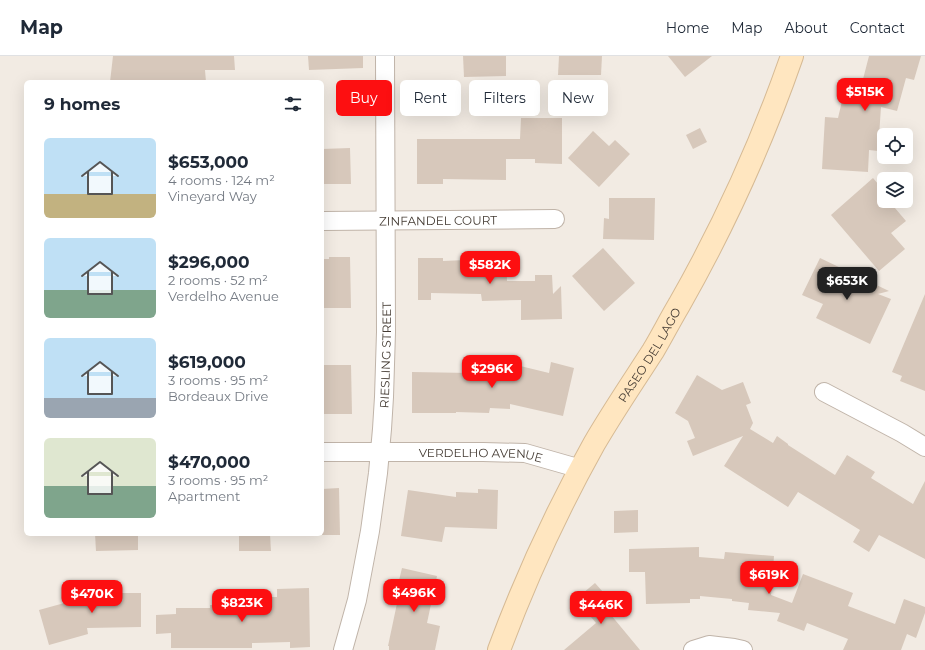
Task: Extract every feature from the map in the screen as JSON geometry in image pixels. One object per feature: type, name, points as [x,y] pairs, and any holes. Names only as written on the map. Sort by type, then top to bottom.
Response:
[{"type":"street","name":"RIESLING STREET","points":[[343,650],[357,600],[370,531],[380,452],[384,397],[386,332],[385,56]]},
{"type":"street","name":"PASEO DEL LAGO","points":[[499,650],[520,595],[541,546],[558,512],[610,418],[653,350],[703,262],[744,175],[781,88],[792,56]]},
{"type":"street","name":"ZINFANDEL COURT","points":[[324,221],[555,219]]},
{"type":"street","points":[[824,392],[902,433],[925,447]]},
{"type":"street","name":"VERDELHO AVENUE","points":[[324,452],[525,453],[581,469]]},
{"type":"street","points":[[693,650],[709,645],[743,650]]},
{"type":"building","points":[[113,56],[234,56],[235,70],[205,70],[206,80],[110,80]]},
{"type":"building","points":[[308,56],[363,56],[363,68],[309,70]]},
{"type":"building","points":[[463,56],[506,56],[506,76],[464,77]]},
{"type":"building","points":[[559,56],[602,56],[601,75],[558,75]]},
{"type":"building","points":[[668,56],[712,56],[685,77]]},
{"type":"building","points":[[869,56],[921,56],[914,80],[906,78],[897,111],[881,107],[880,128],[877,128],[877,151],[869,150],[868,172],[822,169],[825,117],[838,118],[847,80],[862,83]]},
{"type":"building","points":[[521,118],[562,118],[562,164],[535,163],[535,159],[506,159],[506,180],[443,179],[443,184],[417,184],[417,139],[520,139]]},
{"type":"building","points":[[700,128],[707,142],[693,149],[686,135]]},
{"type":"building","points":[[593,131],[609,146],[615,140],[630,154],[599,187],[568,158]]},
{"type":"building","points":[[350,148],[351,184],[324,184],[324,149]]},
{"type":"building","points":[[873,178],[877,183],[877,208],[895,208],[906,221],[891,233],[905,249],[879,271],[831,215]]},
{"type":"building","points":[[609,198],[655,198],[654,240],[603,239],[604,218],[609,219]]},
{"type":"building","points":[[603,248],[635,283],[604,311],[572,276]]},
{"type":"building","points":[[329,257],[350,257],[351,308],[324,308],[324,259],[329,259]]},
{"type":"building","points":[[506,257],[507,281],[535,281],[535,275],[552,275],[553,294],[561,286],[562,319],[521,320],[521,300],[482,301],[481,294],[431,293],[431,300],[418,300],[418,258],[443,258],[443,261]]},
{"type":"building","points":[[820,258],[889,291],[878,294],[891,299],[870,344],[816,318],[823,304],[802,295]]},
{"type":"building","points":[[925,294],[925,391],[900,381],[902,376],[892,372]]},
{"type":"building","points":[[470,362],[508,363],[549,373],[551,362],[574,368],[563,416],[510,404],[510,409],[490,408],[489,413],[412,413],[412,372],[470,373]]},
{"type":"building","points":[[324,365],[351,365],[352,414],[324,414]]},
{"type":"building","points":[[697,375],[722,390],[743,382],[751,403],[746,405],[753,423],[750,429],[773,443],[777,436],[788,445],[835,475],[847,455],[875,472],[871,478],[913,504],[925,481],[925,559],[879,535],[869,552],[853,542],[860,530],[798,492],[788,507],[724,466],[743,436],[693,456],[687,441],[695,438],[688,421],[675,413]]},
{"type":"building","points":[[339,488],[340,535],[324,535],[324,489]]},
{"type":"building","points":[[478,489],[498,490],[497,529],[445,527],[442,542],[401,536],[408,490],[456,497],[456,492],[478,493]]},
{"type":"building","points":[[638,510],[638,532],[614,533],[614,511]]},
{"type":"building","points":[[95,536],[138,536],[138,550],[96,551]]},
{"type":"building","points":[[239,536],[270,536],[271,551],[239,551]]},
{"type":"building","points":[[699,547],[699,557],[724,559],[725,552],[774,556],[771,595],[792,603],[803,574],[853,593],[848,606],[895,624],[904,599],[925,607],[925,613],[916,638],[907,634],[901,650],[843,650],[848,639],[807,623],[804,631],[777,621],[780,613],[748,610],[749,603],[732,601],[732,599],[700,596],[700,599],[690,599],[690,603],[646,604],[645,572],[629,572],[629,549]]},
{"type":"building","points":[[402,568],[437,576],[427,623],[440,626],[435,650],[389,650],[388,646],[399,594],[396,593]]},
{"type":"building","points":[[595,583],[618,609],[611,615],[640,650],[564,650],[596,623],[576,599]]},
{"type":"building","points":[[97,584],[118,584],[118,593],[141,593],[141,627],[87,628],[88,634],[49,645],[39,610],[97,594]]},
{"type":"building","points":[[309,588],[310,647],[290,648],[290,642],[252,643],[252,648],[171,648],[171,633],[156,634],[156,615],[176,614],[176,608],[210,608],[210,605],[267,605],[267,597],[277,597],[277,589]]}]
